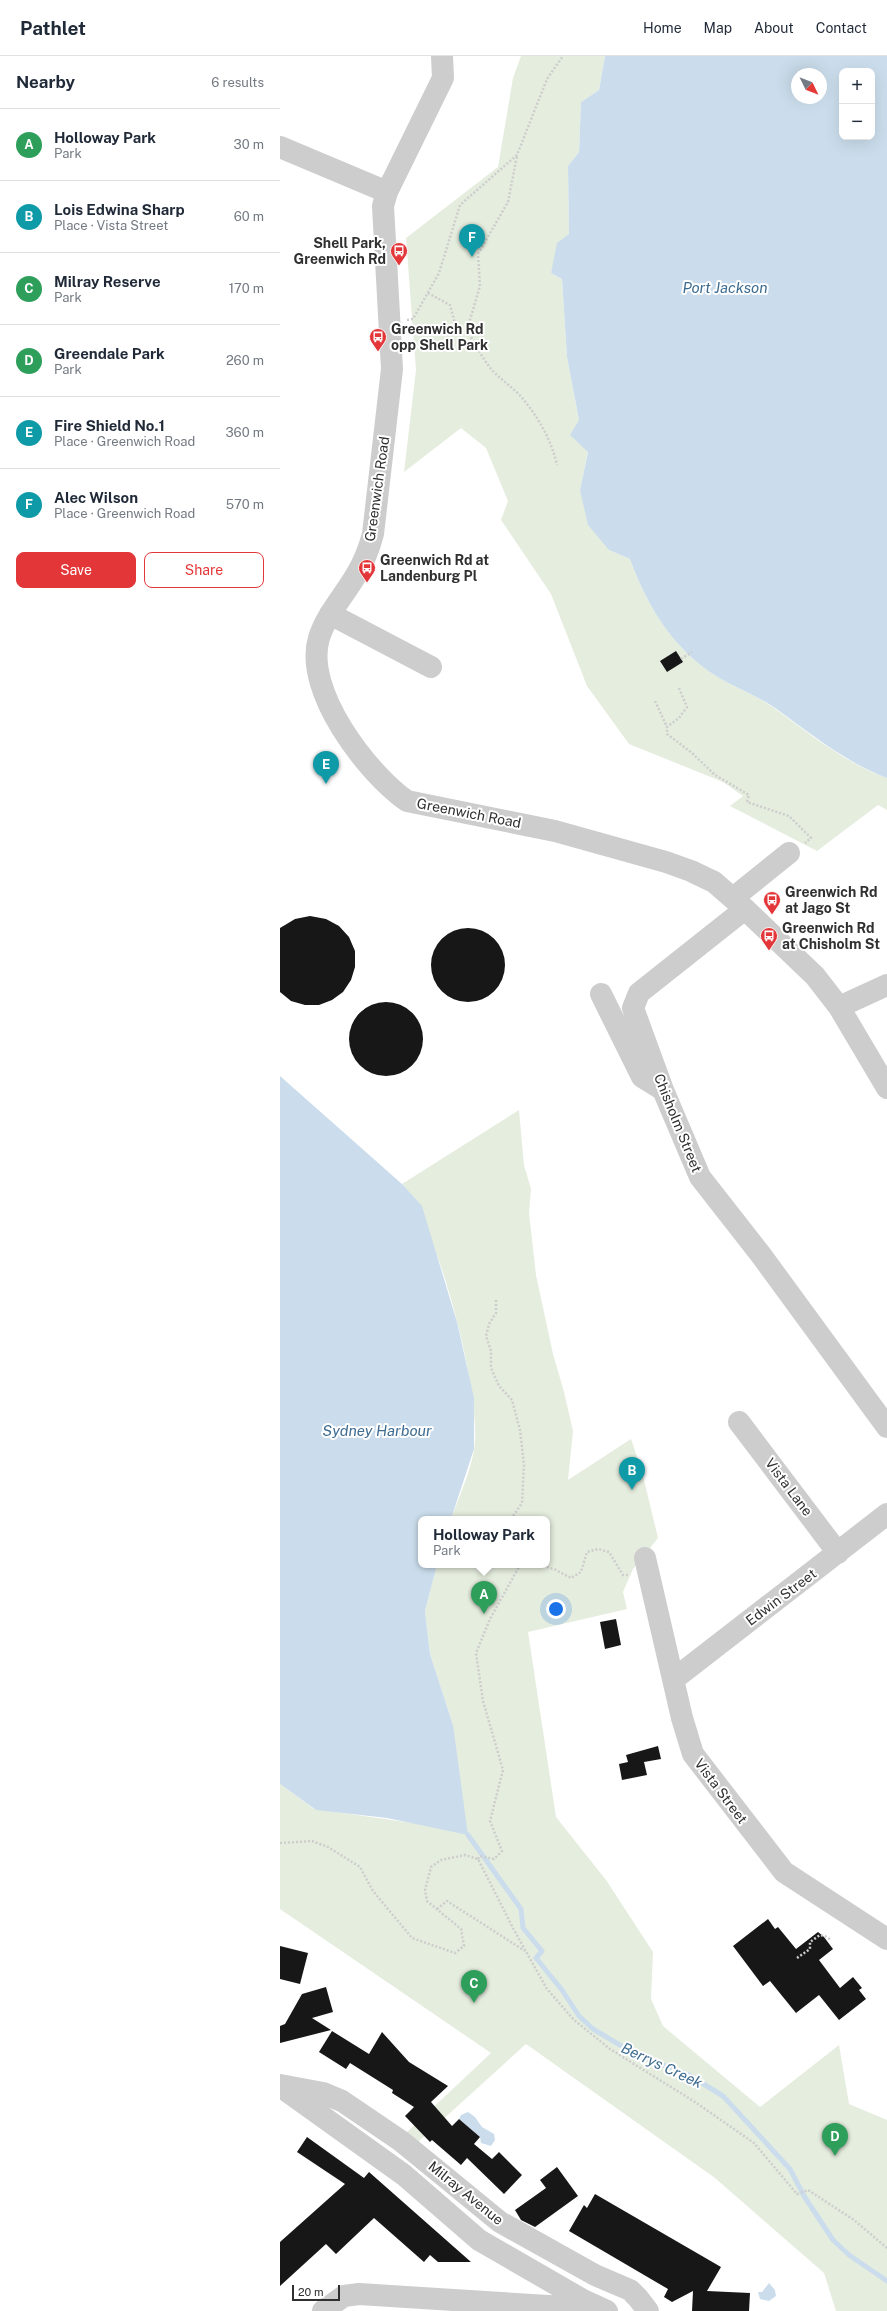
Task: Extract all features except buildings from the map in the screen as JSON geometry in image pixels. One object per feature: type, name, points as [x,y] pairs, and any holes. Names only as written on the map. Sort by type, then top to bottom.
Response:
[{"type":"street","name":"Greenwich Road","points":[[442,56],[443,78],[387,192],[383,206],[382,222],[392,369],[373,534],[368,553],[360,568],[330,614],[319,637],[316,653],[323,686],[340,727],[357,751],[392,790],[408,801],[424,806],[555,831],[666,862],[691,871],[714,882],[739,903],[815,976],[839,1007],[887,1088]]},
{"type":"street","points":[[280,147],[387,192]]},
{"type":"street","points":[[330,614],[431,666]]},
{"type":"street","name":"Chisholm Street","points":[[789,853],[739,903],[639,993],[633,1008],[663,1090],[700,1177],[761,1255],[887,1427]]},
{"type":"street","points":[[839,1007],[887,985]]},
{"type":"street","points":[[601,994],[642,1077],[663,1090]]},
{"type":"street","name":"Vista Lane","points":[[739,1422],[838,1553]]},
{"type":"street","name":"Edwin Street","points":[[674,1679],[887,1514]]},
{"type":"street","name":"Vista Street","points":[[645,1558],[693,1754],[784,1872],[887,1939]]},
{"type":"street","name":"Milray Avenue","points":[[280,2086],[404,2175],[479,2240],[595,2306]]},
{"type":"street","name":"Milray Avenue","points":[[280,2086],[323,2093],[342,2101],[401,2141],[500,2222],[595,2275],[630,2290],[648,2311]]},
{"type":"street","points":[[498,2301],[522,2294],[541,2276]]},
{"type":"street","points":[[323,2311],[341,2298],[352,2294],[498,2301],[548,2306],[595,2306],[600,2297],[611,2298],[627,2303],[635,2311]]},
{"type":"path","points":[[557,465],[551,445],[524,400],[492,370],[483,358],[467,330],[480,286],[478,254],[508,202],[517,155],[547,80],[563,56]]},
{"type":"path","points":[[406,320],[413,319],[439,273],[460,205],[517,155]]},
{"type":"path","points":[[428,293],[450,305],[457,331],[467,330]]},
{"type":"path","points":[[681,659],[692,652]]},
{"type":"path","points":[[667,727],[679,718],[686,707],[679,688]]},
{"type":"path","points":[[655,701],[667,727],[667,734],[673,740],[692,753],[715,775],[749,795],[747,802],[789,816],[811,838],[789,853]]},
{"type":"path","points":[[496,1300],[496,1313],[489,1324],[486,1336],[490,1351],[491,1368],[499,1386],[512,1400],[520,1430],[524,1465],[522,1503],[514,1516]]},
{"type":"path","points":[[550,1568],[571,1578],[581,1572],[587,1552],[598,1549],[609,1552]]},
{"type":"path","points":[[280,1843],[312,1841],[328,1847],[360,1867],[373,1891],[412,1938],[456,1953],[464,1946],[461,1929],[428,1901],[424,1890],[431,1867],[441,1860],[465,1855],[479,1857],[487,1856],[494,1859],[502,1851],[490,1821],[503,1770],[483,1701],[476,1653],[490,1619],[518,1568]]},
{"type":"path","points":[[479,1857],[526,1951],[548,1989],[574,2020],[610,2049],[695,2102],[754,2143],[797,2194],[808,2190],[854,2220],[887,2248]]},
{"type":"path","points":[[437,1909],[447,1901],[526,1951]]},
{"type":"path","points":[[797,1958],[809,1950],[810,1942],[822,1934],[831,1940]]},
{"type":"green space","points":[[521,56],[605,56],[599,90],[581,102],[579,152],[568,166],[569,234],[555,260],[551,273],[562,279],[567,357],[579,420],[588,451],[580,490],[609,550],[630,559],[653,610],[674,640],[687,653],[716,676],[767,703],[814,738],[842,756],[887,778],[887,810],[878,805],[817,851],[730,806],[743,796],[723,782],[629,744],[587,686],[551,594],[501,520],[508,501],[486,448],[461,428],[404,472],[416,370],[406,238],[498,167],[513,78]]},
{"type":"green space","points":[[519,1110],[524,1165],[531,1189],[529,1213],[536,1275],[553,1354],[573,1431],[568,1480],[631,1439],[642,1472],[658,1538],[633,1569],[623,1592],[627,1609],[528,1632],[556,1817],[606,1880],[653,1952],[651,1999],[663,2026],[760,2107],[839,2045],[849,2104],[887,2120],[887,2311],[836,2311],[824,2273],[715,2178],[526,2044],[418,2142],[407,2132],[491,2053],[280,1909],[280,1784],[314,1809],[420,1824],[453,1725],[430,1654],[425,1611],[436,1568],[550,1568],[550,1516],[452,1516],[467,1476],[474,1450],[475,1425],[471,1392],[464,1353],[443,1271],[416,1204],[402,1184]]},
{"type":"water","name":"Port Jackson","points":[[605,56],[887,56],[887,778],[843,756],[768,703],[723,680],[701,665],[674,640],[663,625],[653,610],[630,559],[609,550],[588,525],[580,490],[588,452],[570,435],[579,420],[567,357],[562,279],[551,273],[557,243],[569,234],[568,166],[579,152],[581,102],[599,90]]},
{"type":"water","name":"Sydney Harbour","points":[[280,1076],[402,1184],[422,1206],[457,1322],[474,1398],[474,1449],[452,1516],[418,1516],[418,1568],[436,1568],[425,1611],[430,1654],[453,1725],[468,1835],[387,1818],[316,1810],[280,1784]]},
{"type":"water","points":[[468,2112],[475,2117],[482,2127],[494,2134],[495,2140],[491,2146],[481,2143],[480,2137],[459,2119],[461,2115]]},
{"type":"water","points":[[769,2283],[775,2290],[776,2296],[769,2301],[760,2299],[758,2292],[762,2292]]},
{"type":"waterway","name":"Berrys Creek","points":[[468,1835],[521,1909],[523,1928],[542,1951],[536,1958],[562,1990],[579,2016],[593,2029],[635,2054],[689,2075],[723,2096],[790,2169],[804,2196],[833,2240],[849,2255],[887,2281]]},
{"type":"place","name":"Alec Wilson","points":[[472,257]]},
{"type":"place","name":"Shell Park, Greenwich Rd","points":[[399,266]]},
{"type":"place","name":"Greenwich Rd opp Shell Park","points":[[378,352]]},
{"type":"place","name":"Greenwich Rd at Landenburg Pl","points":[[367,583]]},
{"type":"place","name":"Fire Shield No.1","points":[[326,784]]},
{"type":"place","name":"Greenwich Rd at Jago St","points":[[772,915]]},
{"type":"place","name":"Greenwich Rd at Chisholm St","points":[[769,951]]},
{"type":"place","name":"Lois Edwina Sharp","points":[[632,1490]]},
{"type":"place","name":"Holloway Park","points":[[484,1614]]},
{"type":"place","name":"Milray Reserve","points":[[474,2003]]},
{"type":"place","name":"Greendale Park","points":[[835,2156]]}]
